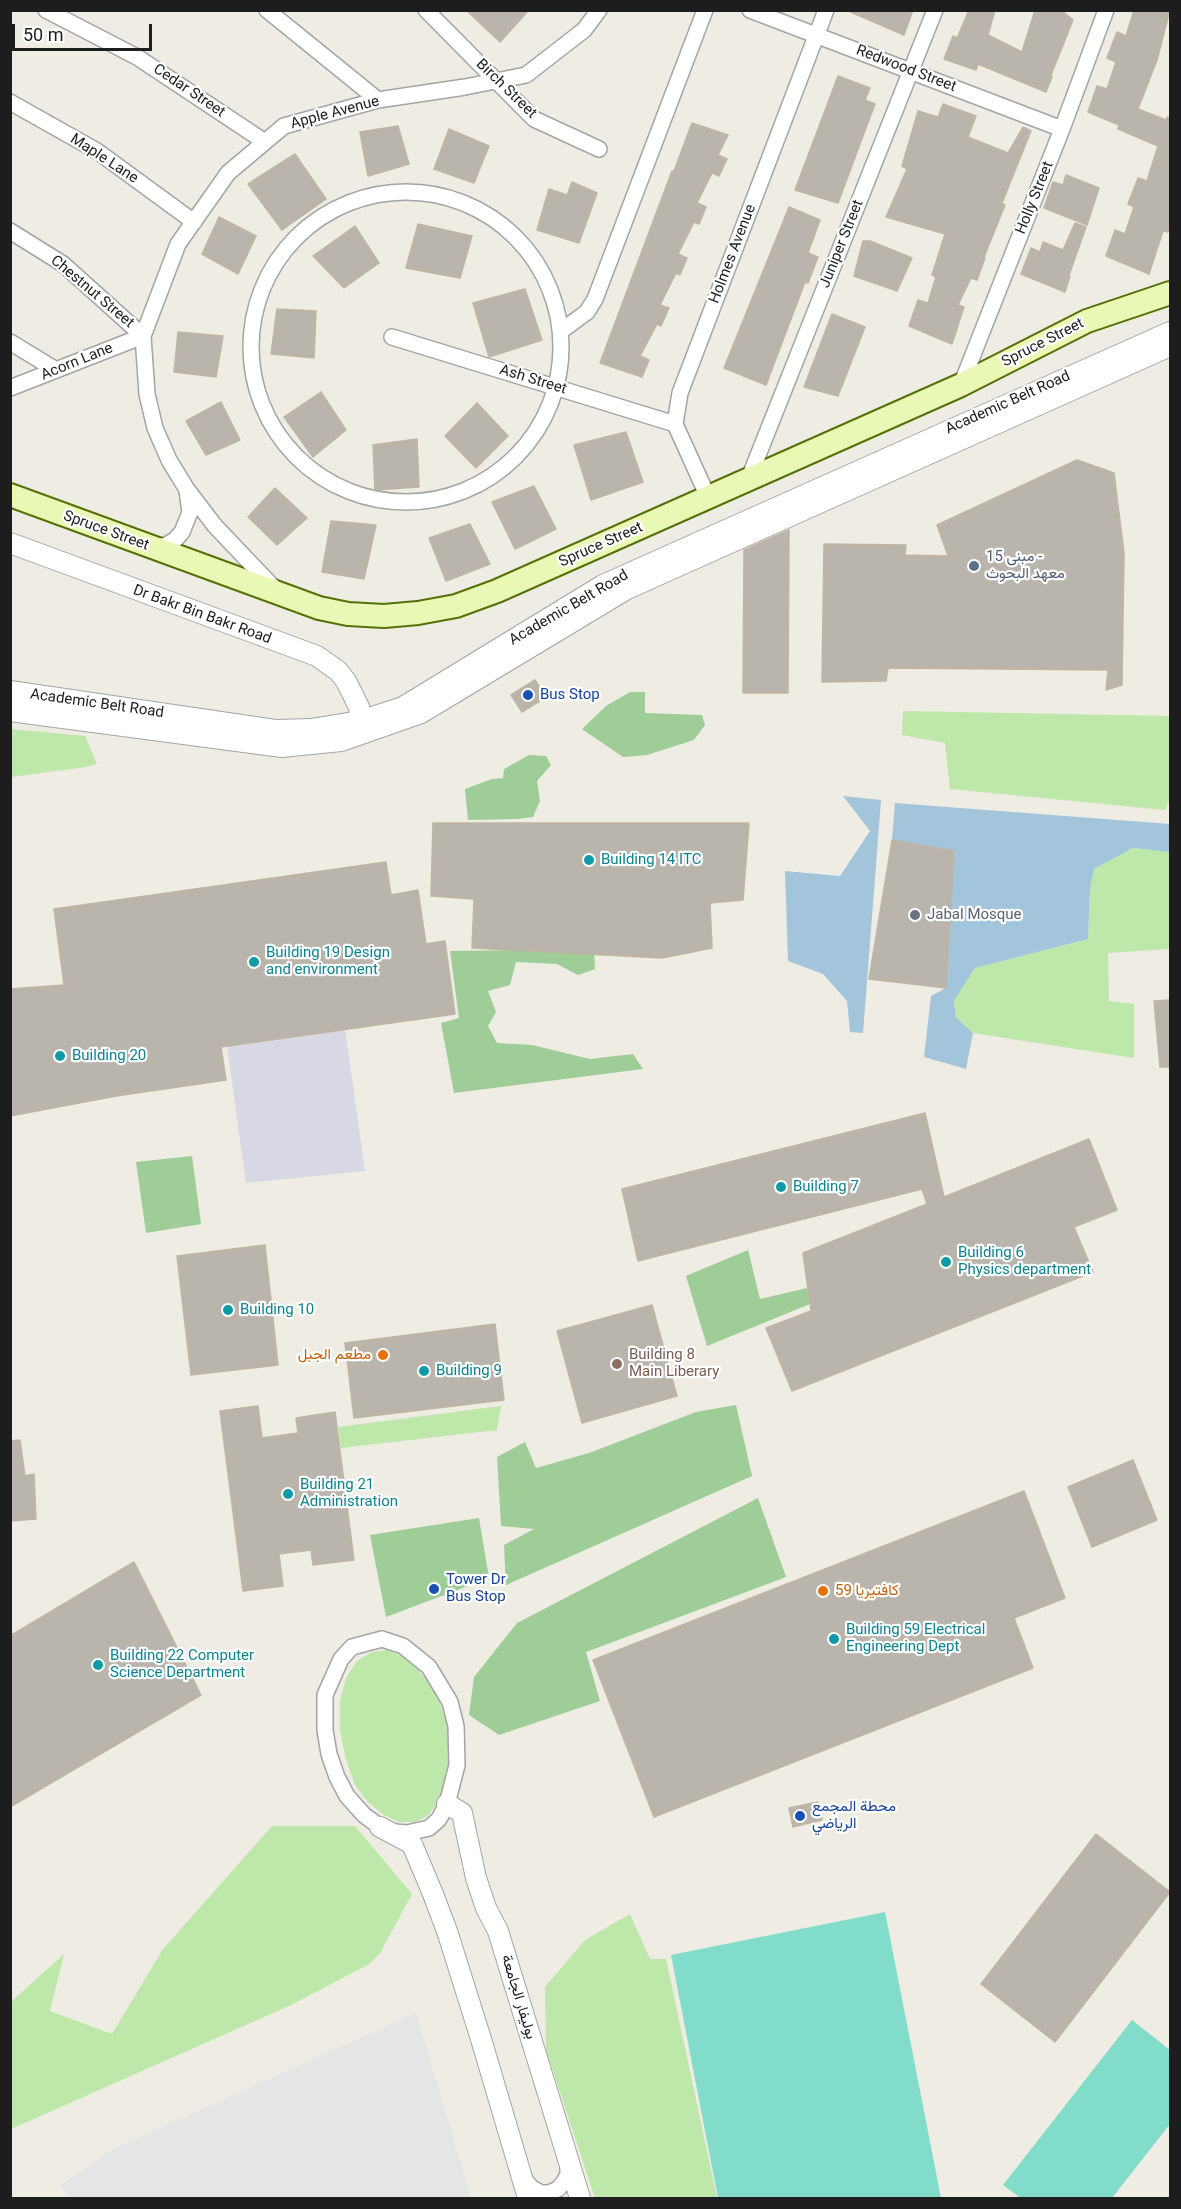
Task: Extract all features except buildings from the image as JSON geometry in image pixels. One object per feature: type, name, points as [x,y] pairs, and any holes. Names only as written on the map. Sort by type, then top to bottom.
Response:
[{"type":"main road","name":"Spruce Street","points":[[10,495],[319,608],[348,614],[384,616],[418,613],[456,606],[497,591],[961,385],[1087,321],[1170,293]]},
{"type":"street","name":"Cedar Street","points":[[46,10],[137,57],[265,142]]},
{"type":"street","points":[[267,10],[378,100]]},
{"type":"street","name":"Birch Street","points":[[426,10],[534,119],[599,149]]},
{"type":"street","name":"Apple Avenue","points":[[282,596],[215,526],[186,488],[155,428],[147,394],[142,336],[178,244],[228,173],[284,126],[378,100],[526,75],[584,30],[599,10]]},
{"type":"street","points":[[561,331],[587,312],[595,299],[705,10]]},
{"type":"street","name":"Redwood Street","points":[[750,10],[1062,129]]},
{"type":"street","name":"Holmes Avenue","points":[[675,424],[680,393],[826,10]]},
{"type":"street","name":"Juniper Street","points":[[749,478],[935,10]]},
{"type":"street","name":"Holly Street","points":[[961,385],[1062,129],[1106,10]]},
{"type":"street","name":"Maple Lane","points":[[10,102],[97,151],[194,222]]},
{"type":"street","points":[[405,190],[450,196],[492,216],[526,246],[550,286],[561,331],[561,359],[556,387],[538,430],[508,465],[469,490],[424,502],[378,501],[335,487],[297,460],[269,423],[253,380],[250,334],[261,289],[284,249],[318,218],[359,197],[405,190]]},
{"type":"street","name":"Chestnut Street","points":[[10,231],[63,264],[142,336]]},
{"type":"street","name":"Academic Belt Road","points":[[10,692],[275,730],[311,729],[360,721],[403,707],[603,585],[1170,332]]},
{"type":"street","name":"Acorn Lane","points":[[10,388],[142,336]]},
{"type":"street","name":"Ash Street","points":[[392,337],[675,424]]},
{"type":"street","points":[[10,342],[56,370]]},
{"type":"street","name":"Academic Belt Road","points":[[10,711],[282,747],[340,741],[421,713],[627,590],[1170,346]]},
{"type":"street","points":[[675,424],[708,497]]},
{"type":"street","name":"Apple Avenue","points":[[148,546],[164,546],[175,540],[182,532],[190,512],[186,488]]},
{"type":"street","name":"Dr Bakr Bin Bakr Road","points":[[10,543],[322,659],[338,671],[346,681],[359,707],[360,721]]},
{"type":"street","points":[[380,1827],[407,1833],[429,1828],[439,1819],[447,1804],[457,1765],[456,1726],[450,1702],[429,1667],[417,1655],[403,1646],[382,1639],[352,1647],[334,1671],[325,1695],[325,1730],[329,1754],[347,1797],[364,1815],[380,1827],[412,1844],[447,1931],[528,2199]]},
{"type":"street","name":"بوليفار الجامعة","points":[[447,1804],[462,1813],[476,1878],[486,1908],[498,1931],[580,2199]]},
{"type":"street","points":[[521,2176],[532,2188],[541,2193],[549,2193],[558,2189],[564,2182],[568,2174],[568,2160]]},
{"type":"green space","points":[[630,692],[645,692],[645,713],[702,715],[705,725],[694,740],[647,755],[623,757],[582,729],[606,706]]},
{"type":"green space","points":[[903,711],[1170,716],[1170,799],[1165,810],[950,789],[945,743],[902,735]]},
{"type":"green space","points":[[10,729],[85,736],[97,764],[11,777]]},
{"type":"green space","points":[[529,755],[546,756],[551,765],[537,781],[540,801],[533,817],[468,820],[465,789],[492,779],[503,778],[504,769]]},
{"type":"green space","points":[[1133,848],[1170,852],[1170,949],[1108,953],[1109,1001],[1134,1004],[1134,1058],[973,1033],[956,1017],[954,1001],[975,968],[1088,939],[1090,890],[1094,869]]},
{"type":"green space","points":[[594,949],[595,969],[578,975],[557,964],[516,962],[510,985],[488,991],[496,1012],[488,1026],[497,1043],[532,1045],[590,1059],[633,1054],[643,1069],[454,1093],[441,1023],[459,1018],[450,951]]},
{"type":"green space","points":[[192,1156],[201,1224],[146,1233],[136,1162]]},
{"type":"green space","points":[[748,1250],[760,1299],[807,1288],[810,1304],[707,1346],[686,1276]]},
{"type":"green space","points":[[736,1405],[752,1476],[506,1585],[504,1545],[534,1529],[501,1526],[497,1457],[525,1442],[536,1468],[589,1453],[696,1412]]},
{"type":"green space","points":[[501,1406],[497,1430],[341,1448],[338,1427]]},
{"type":"green space","points":[[758,1498],[786,1577],[586,1652],[600,1701],[499,1735],[469,1715],[474,1677],[517,1623]]},
{"type":"green space","points":[[479,1518],[489,1578],[386,1617],[370,1535]]},
{"type":"green space","points":[[387,1650],[408,1659],[426,1679],[438,1698],[447,1723],[451,1755],[447,1784],[438,1803],[426,1817],[414,1822],[399,1822],[384,1815],[368,1802],[355,1785],[346,1760],[340,1730],[340,1702],[346,1678],[357,1661],[372,1652]]},
{"type":"green space","points":[[272,1826],[355,1826],[412,1894],[380,1953],[369,1964],[291,2005],[11,2129],[11,2002],[64,1954],[50,2011],[112,2034],[163,1949]]},
{"type":"green space","points":[[630,1914],[650,1959],[666,1959],[717,2198],[595,2198],[546,2050],[545,1987],[585,1940]]},
{"type":"shaded area","points":[[843,796],[881,800],[863,1033],[850,1032],[847,1001],[823,974],[788,961],[785,871],[840,876],[870,831]]},
{"type":"shaded area","points":[[895,803],[1170,824],[1170,852],[1133,848],[1094,869],[1090,890],[1088,939],[975,968],[954,1001],[956,1017],[973,1033],[966,1069],[924,1057],[931,996],[946,988],[954,852],[892,840]]},
{"type":"shaded area","points":[[345,1029],[365,1171],[246,1183],[227,1046]]},
{"type":"shaded area","points":[[885,1912],[941,2198],[718,2198],[671,1955]]},
{"type":"shaded area","points":[[416,2013],[471,2198],[71,2198],[60,2186],[109,2151]]},
{"type":"shaded area","points":[[1132,2020],[1170,2050],[1170,2124],[1112,2198],[1021,2198],[1003,2185]]},
{"type":"place","name":"مبنى 15 - معهد البحوث","points":[[974,566]]},
{"type":"place","name":"Bus Stop","points":[[528,695]]},
{"type":"place","name":"Building 14 ITC","points":[[589,860]]},
{"type":"place","name":"Jabal Mosque","points":[[915,915]]},
{"type":"place","name":"Building 19 Design and environment","points":[[254,962]]},
{"type":"place","name":"Building 20","points":[[60,1056]]},
{"type":"place","name":"Building 7","points":[[781,1187]]},
{"type":"place","name":"Building 6 Physics department","points":[[946,1262]]},
{"type":"place","name":"Building 10","points":[[228,1310]]},
{"type":"place","name":"مطعم الجبل","points":[[383,1355]]},
{"type":"place","name":"Building 8 Main Liberary","points":[[617,1364]]},
{"type":"place","name":"Building 9","points":[[424,1371]]},
{"type":"place","name":"Building 21 Administration","points":[[288,1494]]},
{"type":"place","name":"Tower Dr Bus Stop","points":[[434,1589]]},
{"type":"place","name":"كافتيريا 59","points":[[823,1591]]},
{"type":"place","name":"Building 59 Electrical Engineering Dept","points":[[834,1639]]},
{"type":"place","name":"Building 22 Computer Science Department","points":[[98,1665]]},
{"type":"place","name":"محطة المجمع الرياضي","points":[[800,1816]]}]
